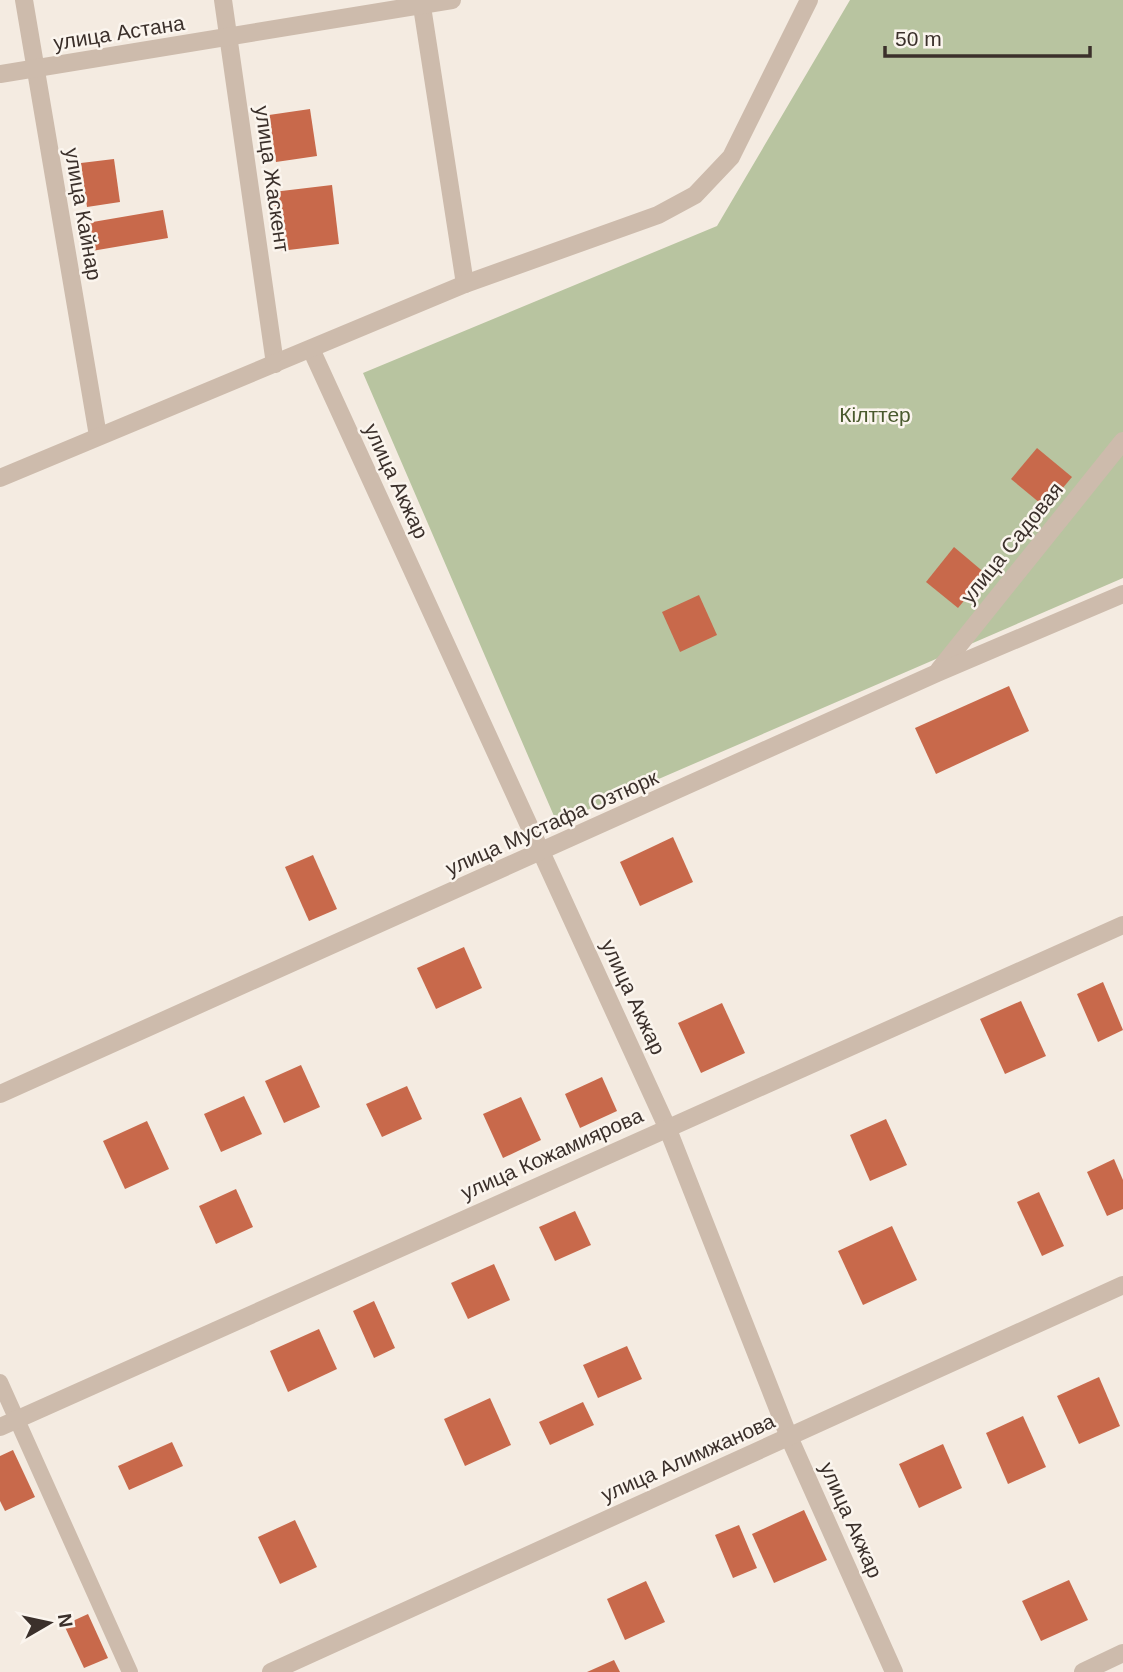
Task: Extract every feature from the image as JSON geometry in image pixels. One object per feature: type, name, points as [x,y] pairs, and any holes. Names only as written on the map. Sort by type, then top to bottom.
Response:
[{"type":"street","name":"улица Кайнар","points":[[24,0],[98,436]]},
{"type":"street","name":"улица Жаскент","points":[[223,0],[275,364]]},
{"type":"street","name":"улица Астана","points":[[0,74],[230,38],[422,2],[452,0]]},
{"type":"street","points":[[0,478],[465,284],[658,215],[695,195],[731,157],[809,0]]},
{"type":"street","points":[[422,2],[465,284]]},
{"type":"street","name":"улица Акжар","points":[[311,349],[667,1127],[789,1437],[894,1672]]},
{"type":"street","name":"улица Садовая","points":[[937,673],[1123,441]]},
{"type":"street","name":"улица Мустафа Озтюрк","points":[[0,1094],[542,853],[937,673],[1123,594]]},
{"type":"street","name":"улица Кожамиярова","points":[[0,1427],[1123,925]]},
{"type":"street","name":"улица Алимжанова","points":[[271,1672],[1123,1285]]},
{"type":"street","points":[[1083,1672],[1123,1653]]},
{"type":"lane","points":[[0,1382],[130,1672]]},
{"type":"green space","name":"Кілттер","points":[[850,0],[1123,0],[1123,578],[557,823],[363,373],[717,226]]},
{"type":"building","points":[[310,109],[317,156],[276,162],[269,115]]},
{"type":"building","points":[[114,159],[120,202],[87,207],[81,163]]},
{"type":"building","points":[[332,185],[339,244],[280,251],[273,192]]},
{"type":"building","points":[[163,210],[168,238],[86,252],[81,224]]},
{"type":"building","points":[[1037,448],[1072,477],[1046,508],[1011,479]]},
{"type":"building","points":[[954,547],[986,574],[958,608],[926,582]]},
{"type":"building","points":[[699,595],[717,635],[680,652],[662,612]]},
{"type":"building","points":[[1009,686],[1029,731],[936,774],[915,728]]},
{"type":"building","points":[[673,837],[693,882],[640,906],[620,862]]},
{"type":"building","points":[[313,855],[337,909],[309,921],[285,867]]},
{"type":"building","points":[[464,947],[482,988],[436,1009],[417,968]]},
{"type":"building","points":[[1103,982],[1123,1030],[1098,1042],[1077,994]]},
{"type":"building","points":[[1021,1001],[1046,1056],[1005,1074],[980,1019]]},
{"type":"building","points":[[722,1003],[745,1053],[701,1073],[678,1023]]},
{"type":"building","points":[[301,1065],[320,1107],[284,1123],[265,1081]]},
{"type":"building","points":[[602,1077],[617,1111],[580,1128],[565,1094]]},
{"type":"building","points":[[407,1086],[422,1119],[382,1137],[366,1104]]},
{"type":"building","points":[[244,1096],[262,1134],[221,1152],[204,1114]]},
{"type":"building","points":[[521,1097],[541,1140],[503,1158],[483,1114]]},
{"type":"building","points":[[886,1119],[907,1165],[870,1181],[850,1135]]},
{"type":"building","points":[[147,1121],[169,1169],[125,1189],[103,1141]]},
{"type":"building","points":[[1114,1159],[1123,1180],[1123,1209],[1107,1216],[1087,1172]]},
{"type":"building","points":[[236,1189],[253,1227],[216,1244],[199,1206]]},
{"type":"building","points":[[1039,1192],[1064,1246],[1042,1256],[1017,1202]]},
{"type":"building","points":[[575,1211],[591,1245],[555,1261],[539,1227]]},
{"type":"building","points":[[892,1226],[917,1280],[863,1305],[838,1251]]},
{"type":"building","points":[[494,1264],[510,1300],[468,1319],[451,1283]]},
{"type":"building","points":[[374,1301],[395,1348],[374,1358],[353,1311]]},
{"type":"building","points":[[319,1329],[337,1369],[288,1392],[270,1351]]},
{"type":"building","points":[[627,1346],[642,1379],[598,1398],[583,1365]]},
{"type":"building","points":[[1099,1377],[1120,1426],[1079,1444],[1057,1396]]},
{"type":"building","points":[[490,1398],[511,1445],[465,1466],[444,1419]]},
{"type":"building","points":[[583,1402],[594,1425],[550,1445],[539,1422]]},
{"type":"building","points":[[1023,1416],[1046,1467],[1008,1484],[986,1433]]},
{"type":"building","points":[[172,1442],[183,1466],[129,1490],[118,1466]]},
{"type":"building","points":[[943,1444],[962,1488],[919,1508],[899,1464]]},
{"type":"building","points":[[13,1450],[35,1497],[5,1511],[0,1501],[0,1456]]},
{"type":"building","points":[[804,1510],[827,1560],[774,1583],[752,1534]]},
{"type":"building","points":[[295,1520],[317,1567],[280,1584],[258,1537]]},
{"type":"building","points":[[739,1525],[757,1568],[733,1578],[715,1535]]},
{"type":"building","points":[[1069,1580],[1088,1620],[1041,1641],[1022,1601]]},
{"type":"building","points":[[646,1581],[665,1622],[625,1640],[607,1599]]},
{"type":"building","points":[[88,1614],[108,1658],[84,1668],[64,1625]]},
{"type":"building","points":[[614,1660],[620,1672],[587,1672]]}]
